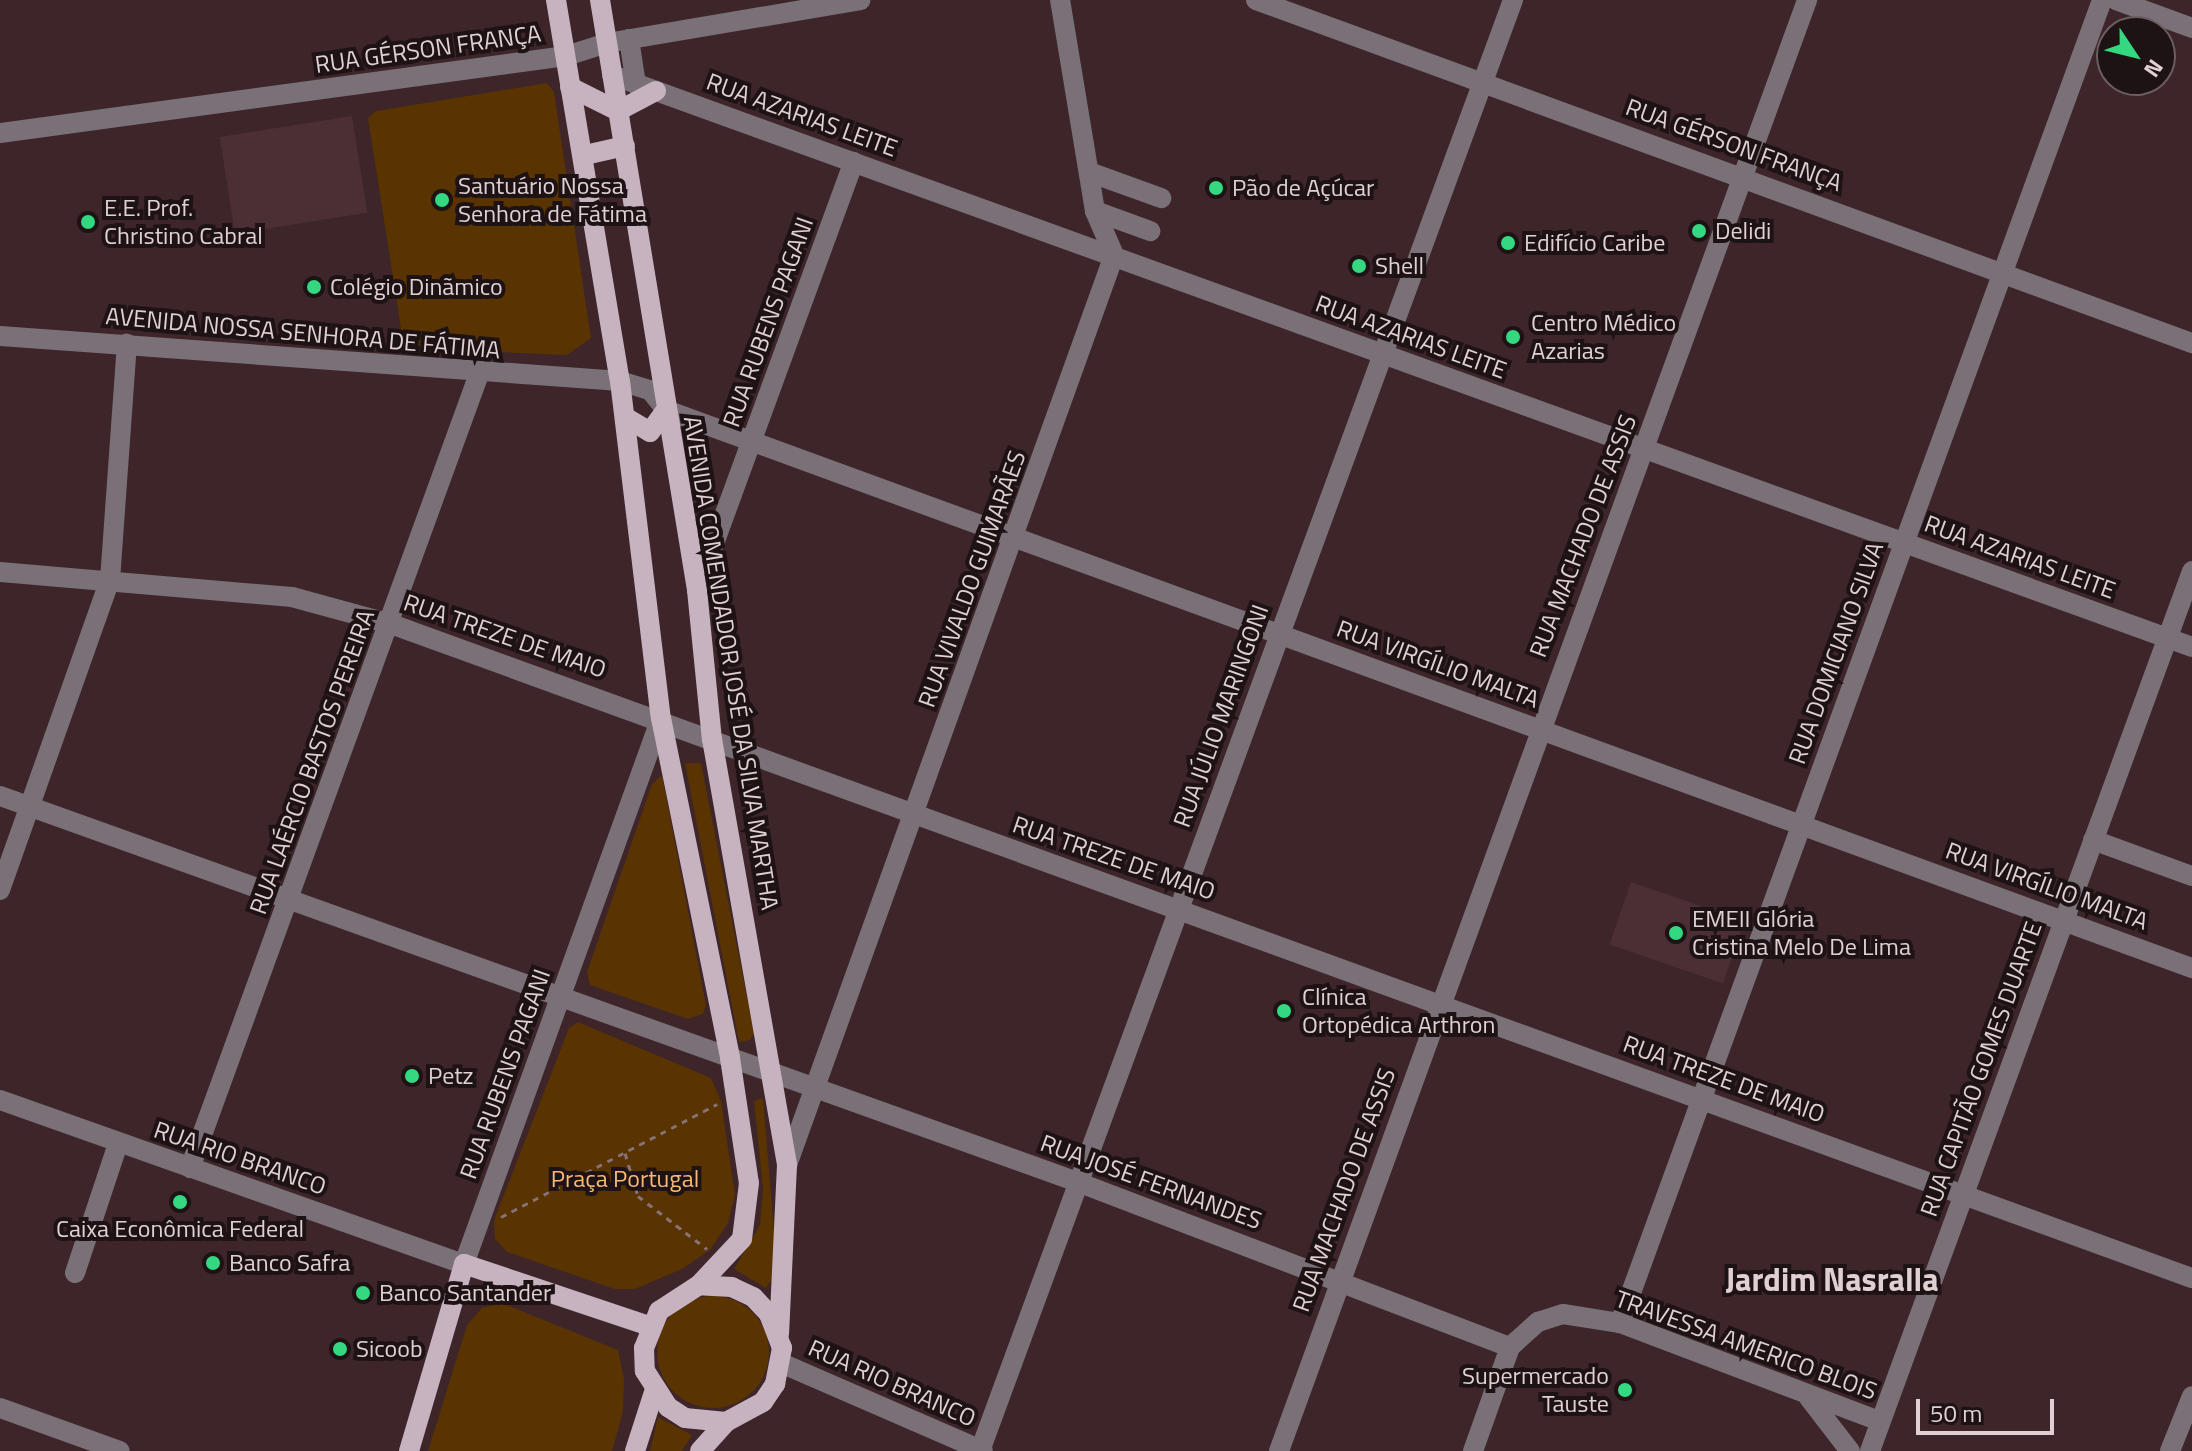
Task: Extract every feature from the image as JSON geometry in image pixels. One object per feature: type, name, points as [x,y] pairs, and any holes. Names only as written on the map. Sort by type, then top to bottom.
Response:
[{"type":"main road","points":[[556,0],[585,155],[611,382],[625,417],[661,718],[730,1058],[749,1212],[742,1239],[724,1262],[699,1285],[671,1299],[649,1326],[644,1348],[654,1392],[635,1451]]},
{"type":"main road","name":"AVENIDA COMENDADOR JOSÉ DA SILVA MARTHA","points":[[600,0],[697,590],[712,739],[787,1165],[779,1334]]},
{"type":"main road","points":[[570,87],[618,111],[656,91]]},
{"type":"main road","points":[[585,155],[625,146]]},
{"type":"main road","points":[[625,417],[650,432],[666,410]]},
{"type":"main road","points":[[464,1264],[649,1326]]},
{"type":"main road","name":"RUA RUBENS PAGANI","points":[[409,1451],[464,1264]]},
{"type":"main road","points":[[699,1285],[732,1287],[753,1297],[779,1334],[781,1363],[763,1402],[726,1422],[700,1451]]},
{"type":"main road","points":[[654,1392],[685,1418],[726,1422]]},
{"type":"street","name":"RUA GÉRSON FRANÇA","points":[[0,133],[566,56],[607,43],[860,0]]},
{"type":"street","points":[[1060,0],[1095,211],[1114,255]]},
{"type":"street","name":"RUA GÉRSON FRANÇA","points":[[1256,0],[2005,271],[2192,343]]},
{"type":"street","name":"RUA JÚLIO MARINGONI","points":[[981,1451],[1379,353],[1480,80],[1513,0]]},
{"type":"street","name":"RUA MACHADO DE ASSIS","points":[[1279,1451],[1538,728],[1643,451],[1807,0]]},
{"type":"street","name":"RUA DOMICIANO SILVA","points":[[1620,1323],[2102,0]]},
{"type":"street","points":[[2116,0],[2192,28]]},
{"type":"street","points":[[629,39],[636,84]]},
{"type":"street","name":"RUA AZARIAS LEITE","points":[[612,75],[1114,255],[1643,451],[2192,647]]},
{"type":"street","name":"RUA RUBENS PAGANI","points":[[697,590],[854,162]]},
{"type":"street","points":[[1089,172],[1161,198]]},
{"type":"street","points":[[1095,211],[1150,231]]},
{"type":"street","name":"RUA VIVALDO GUIMARÃES","points":[[787,1165],[817,1089],[1114,255]]},
{"type":"street","name":"AVENIDA NOSSA SENHORA DE FÁTIMA","points":[[0,336],[611,382],[650,390],[666,410]]},
{"type":"street","points":[[0,890],[110,580],[127,344]]},
{"type":"street","name":"RUA LAÉRCIO BASTOS PEREIRA","points":[[190,1168],[391,624],[479,374]]},
{"type":"street","name":"RUA VIRGÍLIO MALTA","points":[[666,410],[754,438],[2192,968]]},
{"type":"street","name":"RUA CAPITÃO GOMES DUARTE","points":[[1870,1451],[2192,571]]},
{"type":"street","name":"RUA TREZE DE MAIO","points":[[0,572],[292,597],[391,624],[661,718],[914,815],[1964,1192],[2192,1278]]},
{"type":"street","name":"RUA RUBENS PAGANI","points":[[464,1264],[661,718]]},
{"type":"street","points":[[0,796],[562,994],[730,1058]]},
{"type":"street","points":[[2093,840],[2192,876]]},
{"type":"street","name":"RUA JOSÉ FERNANDES","points":[[730,1058],[1080,1183],[1339,1279],[1510,1347]]},
{"type":"street","name":"RUA RIO BRANCO","points":[[0,1100],[464,1264]]},
{"type":"street","points":[[75,1273],[118,1144]]},
{"type":"street","name":"TRAVESSA AMERICO BLOIS","points":[[1510,1347],[1538,1322],[1563,1314],[1620,1323],[1809,1398],[1880,1421]]},
{"type":"street","points":[[1473,1451],[1510,1347]]},
{"type":"street","name":"RUA RIO BRANCO","points":[[781,1363],[981,1451]]},
{"type":"street","points":[[2170,1451],[2192,1396]]},
{"type":"street","points":[[1809,1398],[1850,1451]]},
{"type":"street","points":[[0,1408],[94,1447],[120,1451]]},
{"type":"path","points":[[494,1220],[736,1097]]},
{"type":"path","points":[[625,1153],[638,1196],[724,1262]]},
{"type":"shaded area","points":[[352,116],[367,213],[235,234],[220,137]]},
{"type":"shaded area","name":"EMEII Glória Cristina Melo De Lima","points":[[1631,882],[1744,921],[1723,983],[1610,944]]},
{"type":"green space","points":[[547,83],[554,92],[591,338],[567,355],[404,348],[368,118],[376,111]]},
{"type":"green space","points":[[685,763],[701,763],[754,1033],[750,1040],[739,1042]]},
{"type":"green space","points":[[662,775],[706,1005],[703,1014],[688,1019],[590,985],[587,972],[652,784]]},
{"type":"green space","name":"Praça Portugal","points":[[578,1022],[711,1078],[721,1101],[735,1195],[728,1223],[710,1250],[682,1269],[635,1289],[615,1289],[507,1252],[495,1239],[494,1220],[569,1028]]},
{"type":"green space","name":"Praça Portugal","points":[[763,1098],[775,1243],[772,1279],[766,1288],[734,1269],[760,1225],[763,1189],[754,1101]]},
{"type":"green space","points":[[713,1296],[734,1300],[753,1312],[765,1331],[769,1352],[765,1373],[753,1392],[734,1404],[713,1408],[692,1404],[673,1392],[661,1373],[657,1352],[661,1331],[673,1312],[692,1300]]},
{"type":"green space","points":[[502,1303],[618,1350],[624,1378],[623,1412],[612,1451],[428,1451],[467,1325],[482,1308]]},
{"type":"green space","points":[[658,1417],[692,1435],[682,1451],[650,1451]]},
{"type":"place","name":"Pão de Açúcar","points":[[1216,188]]},
{"type":"place","name":"Santuário Nossa Senhora de Fátima","points":[[442,200]]},
{"type":"place","name":"E.E. Prof. Christino Cabral","points":[[88,222]]},
{"type":"place","name":"Delidi","points":[[1699,231]]},
{"type":"place","name":"Edifício Caribe","points":[[1508,243]]},
{"type":"place","name":"Shell","points":[[1359,266]]},
{"type":"place","name":"Colégio Dinãmico","points":[[314,287]]},
{"type":"place","name":"Centro Médico Azarias","points":[[1513,337]]},
{"type":"place","name":"EMEII Glória Cristina Melo De Lima","points":[[1676,933]]},
{"type":"place","name":"Clínica Ortopédica Arthron","points":[[1284,1011]]},
{"type":"place","name":"Petz","points":[[412,1076]]},
{"type":"place","name":"Caixa Econômica Federal","points":[[180,1202]]},
{"type":"place","name":"Banco Safra","points":[[213,1263]]},
{"type":"place","name":"Banco Santander","points":[[363,1293]]},
{"type":"place","name":"Sicoob","points":[[340,1349]]},
{"type":"place","name":"Supermercado Tauste","points":[[1625,1390]]},
{"type":"district","name":"Jardim Nasralla","points":[[1832,1279]]}]
